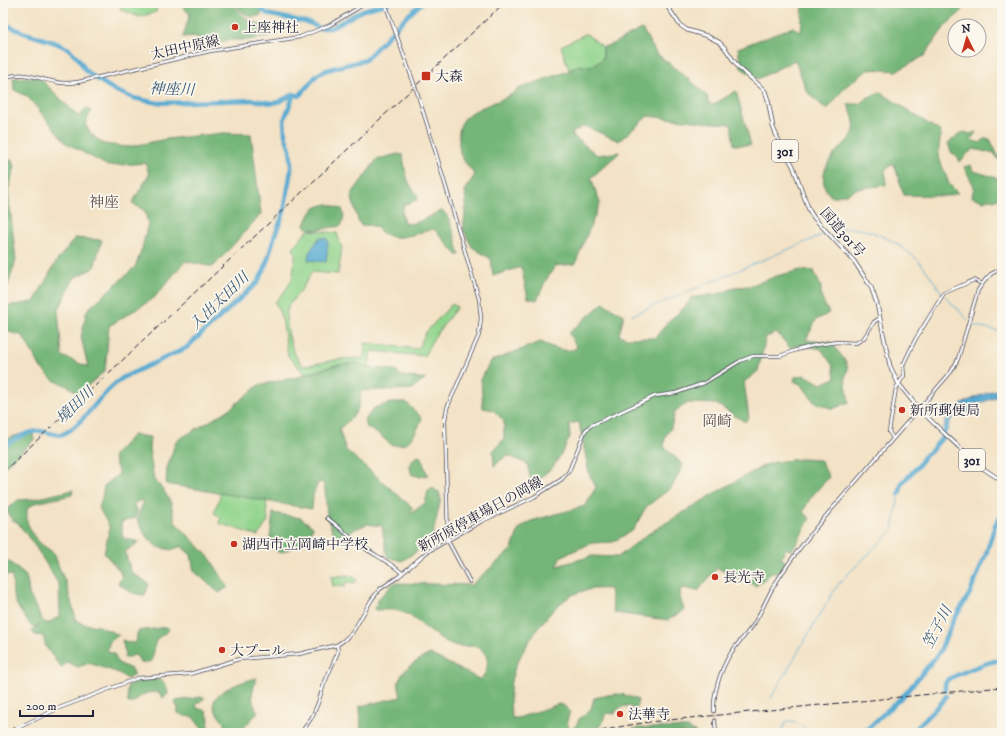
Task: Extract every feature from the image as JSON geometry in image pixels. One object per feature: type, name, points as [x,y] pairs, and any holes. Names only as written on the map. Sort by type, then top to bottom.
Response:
[{"type":"highway","name":"国道301号","points":[[665,3],[680,25],[692,32],[707,36],[719,42],[738,67],[765,91],[773,127],[793,166],[809,210],[814,218],[854,262],[863,274],[873,293],[890,366],[898,383],[919,409],[946,435],[981,467],[1002,481]]},
{"type":"main road","name":"太田中原線","points":[[3,79],[10,76],[23,74],[60,83],[78,82],[210,51],[289,39],[314,32],[330,25],[366,3]]},
{"type":"main road","points":[[385,3],[435,150],[479,299],[481,318],[479,335],[447,408],[445,420],[448,541],[470,582]]},
{"type":"main road","points":[[714,711],[715,690],[729,657],[755,623],[779,578],[818,525],[945,380],[956,365],[968,328],[975,299],[982,284],[991,274],[1002,268]]},
{"type":"main road","points":[[893,438],[889,432],[896,388],[904,376],[903,365],[909,351],[944,293],[974,280],[982,284]]},
{"type":"main road","name":"新所原停車場日の岡線","points":[[7,733],[59,708],[138,678],[190,674],[239,659],[299,654],[337,645],[352,632],[372,599],[380,589],[427,552],[486,519],[534,497],[562,478],[569,471],[585,432],[594,424],[624,412],[655,396],[676,393],[704,383],[740,361],[753,356],[780,356],[816,345],[837,342],[856,343],[864,338],[874,322],[880,318]]},
{"type":"main road","points":[[327,518],[365,548],[392,564],[402,573]]},
{"type":"main road","points":[[302,733],[312,717],[318,703],[324,684],[338,652],[337,645]]},
{"type":"main road","points":[[715,720],[716,733]]},
{"type":"green space","points":[[122,3],[157,3],[156,12],[139,17],[120,9]]},
{"type":"green space","points":[[178,3],[231,3],[248,20],[269,28],[269,37],[249,40],[231,40],[213,44],[194,36],[183,37],[190,14]]},
{"type":"green space","points":[[233,3],[255,3],[261,8],[261,15],[257,17],[249,16],[242,12]]},
{"type":"green space","points":[[803,3],[949,3],[959,7],[959,3],[961,3],[962,11],[954,18],[947,18],[947,24],[924,56],[897,71],[869,69],[845,87],[827,110],[807,92],[795,60],[758,79],[741,68],[738,48],[793,27],[801,32]]},
{"type":"green space","points":[[642,29],[656,53],[697,86],[707,96],[709,103],[713,105],[736,91],[751,145],[734,145],[731,124],[648,116],[619,141],[584,126],[571,134],[597,155],[620,152],[591,178],[600,203],[575,264],[555,266],[545,282],[537,300],[528,298],[521,267],[493,276],[491,259],[472,247],[463,229],[466,207],[465,189],[475,175],[460,153],[460,128],[464,119],[471,113],[501,100],[518,89],[571,70],[579,65],[591,67],[603,59],[603,47]]},
{"type":"green space","points":[[585,34],[603,47],[603,59],[591,67],[579,65],[569,70],[561,46]]},
{"type":"green space","points":[[39,77],[79,117],[86,108],[91,111],[85,124],[92,135],[104,144],[128,147],[166,139],[223,133],[251,134],[261,214],[213,267],[185,261],[154,298],[109,326],[105,371],[78,394],[68,386],[53,380],[41,368],[23,336],[3,330],[3,301],[7,306],[34,302],[56,262],[75,238],[102,240],[94,268],[74,278],[58,311],[62,356],[88,367],[81,337],[87,310],[135,267],[142,249],[148,223],[145,211],[132,203],[149,175],[146,163],[108,166],[66,143],[28,97],[14,90],[13,78]]},
{"type":"green space","points":[[880,92],[941,132],[938,155],[949,184],[958,193],[947,196],[904,195],[894,164],[885,169],[886,185],[856,189],[847,194],[832,197],[828,193],[824,186],[824,173],[828,163],[854,131],[854,121],[848,104],[859,104],[867,98]]},
{"type":"green space","points":[[965,132],[970,134],[976,132],[971,140],[980,143],[984,139],[990,139],[1002,164],[993,152],[991,153],[974,149],[960,162],[958,157],[951,152],[948,143],[959,134]]},
{"type":"green space","points":[[398,154],[403,155],[405,171],[411,186],[418,195],[417,200],[404,205],[402,213],[404,223],[409,224],[418,222],[443,211],[451,225],[460,255],[457,255],[434,229],[404,237],[396,237],[382,233],[376,227],[369,225],[361,226],[351,195],[377,159]]},
{"type":"green space","points":[[11,159],[15,166],[8,191],[16,260],[3,301],[3,181]]},
{"type":"green space","points":[[971,165],[973,171],[1001,180],[997,200],[988,199],[984,201],[972,197],[974,186],[964,167]]},
{"type":"green space","points":[[328,204],[342,209],[344,217],[341,226],[316,230],[307,228],[305,225],[313,210],[319,206]]},
{"type":"green space","points":[[308,230],[337,233],[342,248],[338,274],[312,272],[302,289],[289,305],[286,314],[288,332],[293,351],[303,366],[341,359],[364,358],[365,343],[418,349],[426,332],[452,304],[457,307],[433,339],[424,356],[371,351],[369,367],[354,364],[336,365],[305,374],[288,356],[282,319],[275,302],[291,281],[295,258],[293,248]]},
{"type":"green space","points":[[801,270],[814,271],[821,287],[821,297],[829,313],[816,320],[806,340],[831,342],[846,362],[848,369],[845,378],[849,402],[833,409],[814,402],[802,385],[794,381],[795,377],[805,375],[821,384],[835,378],[833,366],[821,349],[802,345],[790,348],[777,333],[766,337],[758,371],[744,382],[749,418],[745,422],[716,404],[688,403],[675,411],[671,428],[665,437],[664,446],[683,465],[672,487],[646,507],[633,530],[613,542],[592,543],[560,557],[557,566],[592,556],[618,557],[648,534],[720,490],[763,466],[775,462],[800,459],[820,460],[829,477],[811,497],[803,512],[810,518],[791,551],[786,548],[781,558],[786,562],[777,574],[773,572],[756,586],[717,568],[698,591],[683,588],[680,590],[680,597],[684,610],[668,620],[614,613],[610,589],[585,590],[562,602],[543,622],[526,646],[519,659],[511,681],[510,704],[512,718],[518,718],[559,704],[570,711],[567,721],[570,731],[577,724],[579,719],[591,709],[594,698],[616,694],[626,695],[638,700],[635,714],[632,707],[625,706],[616,710],[615,714],[608,713],[605,715],[601,726],[579,733],[361,733],[360,706],[401,697],[399,681],[401,676],[412,664],[430,654],[481,680],[487,666],[487,658],[480,648],[454,645],[436,635],[403,612],[393,610],[375,610],[378,599],[394,583],[471,585],[512,549],[519,529],[531,521],[585,506],[596,487],[589,474],[579,422],[569,424],[570,437],[563,451],[553,467],[536,481],[531,481],[527,464],[507,455],[494,466],[493,451],[504,439],[504,421],[493,410],[483,408],[481,378],[491,361],[541,342],[554,348],[564,350],[573,350],[577,348],[569,333],[603,303],[624,315],[619,335],[627,338],[655,338],[668,322],[686,306],[691,298],[718,294],[737,287],[749,286],[777,276]]},
{"type":"green space","points":[[357,363],[372,368],[396,370],[400,376],[426,379],[412,389],[361,391],[359,404],[355,413],[339,429],[346,450],[413,508],[410,511],[413,512],[425,503],[428,491],[432,488],[439,492],[441,499],[431,542],[402,561],[387,557],[382,526],[367,524],[335,538],[327,517],[323,482],[318,483],[313,495],[312,509],[166,484],[167,468],[176,441],[227,411],[259,385],[298,377],[336,365]]},
{"type":"green space","points":[[394,402],[406,402],[422,418],[413,436],[404,444],[399,445],[391,445],[380,435],[366,427],[365,420],[374,408]]},
{"type":"green space","points":[[21,434],[33,434],[34,440],[3,468],[3,440]]},
{"type":"green space","points":[[133,435],[150,437],[149,449],[154,480],[163,489],[171,503],[175,522],[210,558],[228,587],[219,593],[194,571],[191,555],[181,546],[172,550],[157,547],[144,533],[137,519],[143,503],[141,500],[133,504],[138,511],[135,518],[121,522],[123,538],[139,542],[125,552],[131,572],[149,584],[145,595],[130,592],[118,583],[122,577],[119,570],[104,553],[110,528],[99,508],[104,486],[119,474],[113,456]]},
{"type":"green space","points":[[420,456],[428,475],[420,477],[412,475],[410,466],[414,459]]},
{"type":"green space","points":[[224,485],[266,499],[268,521],[258,536],[219,523],[221,517],[214,513]]},
{"type":"green space","points":[[73,490],[72,495],[35,503],[27,509],[27,522],[33,535],[41,544],[54,553],[66,583],[76,620],[84,624],[99,626],[119,635],[110,641],[107,650],[114,654],[118,663],[131,669],[135,675],[127,679],[119,673],[89,663],[78,667],[67,662],[61,668],[46,647],[43,636],[35,635],[32,631],[40,625],[35,627],[31,626],[18,607],[13,594],[13,582],[11,575],[3,575],[3,554],[7,560],[26,576],[29,594],[44,623],[46,622],[47,624],[60,616],[59,585],[37,549],[18,523],[12,520],[6,510],[18,500],[34,499]]},
{"type":"green space","points":[[273,513],[301,518],[313,527],[307,541],[280,553],[269,546]]},
{"type":"green space","points":[[347,575],[354,577],[357,580],[355,583],[346,582],[345,587],[333,586],[331,577]]},
{"type":"green space","points":[[167,627],[169,630],[156,641],[152,661],[140,663],[137,656],[134,655],[127,658],[124,657],[125,652],[122,640],[135,643],[138,631]]},
{"type":"green space","points":[[257,678],[252,696],[258,713],[239,732],[220,733],[225,725],[214,707],[214,702],[217,696],[237,684]]},
{"type":"green space","points":[[149,679],[160,680],[163,682],[166,686],[168,694],[163,698],[160,693],[152,692],[142,695],[133,703],[128,703],[128,685]]},
{"type":"green space","points":[[201,697],[205,698],[196,704],[197,708],[206,711],[209,719],[208,727],[202,729],[193,717],[178,713],[178,708],[175,703],[176,701]]},
{"type":"green space","points":[[640,728],[688,728],[696,733],[611,733]]},
{"type":"water","points":[[319,238],[327,238],[328,243],[326,262],[308,260],[309,253]]},
{"type":"water","points":[[1002,388],[1002,395],[971,406],[975,414],[971,415],[963,409],[950,422],[947,431],[944,428],[946,420],[958,407],[976,397]]},
{"type":"waterway","points":[[255,3],[266,13],[271,15],[310,23],[319,28],[331,28],[363,10],[389,3]]},
{"type":"waterway","name":"入出太田川","points":[[294,94],[299,96],[317,75],[324,71],[365,60],[405,18],[422,3]]},
{"type":"waterway","name":"神座川","points":[[3,16],[4,20],[9,26],[69,49],[78,58],[86,71],[114,90],[133,98],[158,103],[254,100],[272,103],[278,102],[294,94]]},
{"type":"waterway","name":"入出太田川","points":[[3,446],[30,432],[40,431],[60,435],[71,429],[79,423],[115,383],[124,377],[186,348],[257,283],[264,271],[284,212],[291,170],[290,149],[285,135],[284,120],[294,94]]},
{"type":"waterway","points":[[830,232],[854,228],[880,235],[892,241],[914,256],[942,293]]},
{"type":"waterway","points":[[632,315],[825,234]]},
{"type":"waterway","points":[[945,296],[968,320]]},
{"type":"waterway","points":[[971,324],[1002,332]]},
{"type":"waterway","points":[[899,494],[902,483],[942,438],[947,425]]},
{"type":"waterway","points":[[844,578],[893,530],[899,494]]},
{"type":"waterway","name":"笠子川","points":[[863,733],[905,694],[939,653],[953,621],[970,593],[986,554],[995,525],[1002,514]]},
{"type":"waterway","points":[[832,594],[842,580]]},
{"type":"waterway","points":[[771,698],[832,594]]},
{"type":"waterway","points":[[945,689],[945,684],[948,679],[983,665],[1002,660]]},
{"type":"waterway","points":[[911,733],[943,701],[946,696]]},
{"type":"waterway","points":[[780,733],[787,721],[793,721],[813,733]]},
{"type":"tunnel","points":[[714,711],[715,721]]},
{"type":"railway","points":[[3,472],[504,3]]},
{"type":"railway","points":[[592,733],[649,722],[1002,687]]},
{"type":"place","name":"上座神社","points":[[235,27]]},
{"type":"place","name":"大森","points":[[426,76]]},
{"type":"place","name":"新所郵便局","points":[[902,410]]},
{"type":"place","name":"湖西市立岡崎中学校","points":[[234,544]]},
{"type":"place","name":"長光寺","points":[[715,577]]},
{"type":"place","name":"大プール","points":[[222,650]]},
{"type":"place","name":"法華寺","points":[[620,714]]},
{"type":"district","name":"神座","points":[[104,202]]},
{"type":"district","name":"岡崎","points":[[717,421]]},
{"type":"water label","name":"境田川","points":[[75,405]]}]
